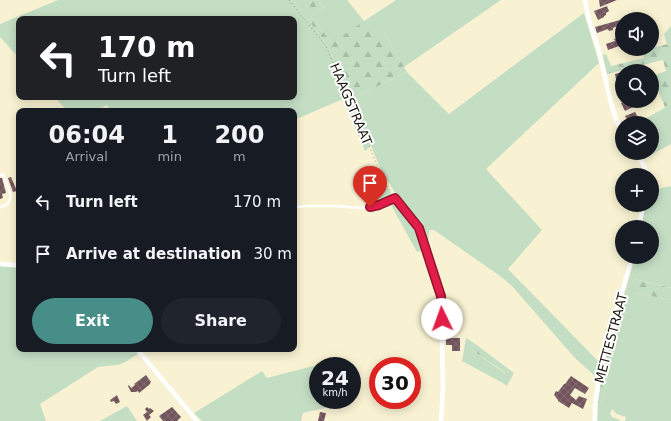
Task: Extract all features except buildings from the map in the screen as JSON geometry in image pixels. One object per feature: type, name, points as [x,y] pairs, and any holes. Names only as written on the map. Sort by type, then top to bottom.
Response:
[{"type":"street","points":[[585,0],[586,10],[599,52],[615,116]]},
{"type":"street","points":[[394,196],[419,228],[441,296],[443,387],[441,421]]},
{"type":"street","points":[[0,264],[16,265]]},
{"type":"street","name":"METTESTRAAT","points":[[594,421],[595,403],[602,362],[630,264]]},
{"type":"street","points":[[140,352],[197,421]]},
{"type":"lane","points":[[0,175],[3,174],[12,196],[8,204],[0,207]]},
{"type":"lane","points":[[297,207],[329,206],[362,208],[379,205],[394,196]]},
{"type":"path","name":"HAAGSTRAAT","points":[[289,0],[326,46],[382,176],[394,196]]},
{"type":"green space","points":[[58,0],[293,0],[328,46],[351,99],[407,72],[449,114],[584,13],[599,63],[486,169],[542,230],[508,269],[599,362],[597,378],[574,357],[512,286],[500,276],[434,230],[429,230],[428,245],[419,223],[394,191],[383,174],[371,146],[365,151],[343,99],[297,119],[297,108],[109,108],[107,105],[100,108],[64,108],[58,100],[297,100],[297,16],[19,16]]},
{"type":"green space","points":[[293,0],[317,0],[325,8],[311,17],[332,43],[364,21],[384,33],[407,72],[351,99],[328,46]]},
{"type":"green space","points":[[317,0],[347,0],[364,21],[396,0],[501,0],[404,67],[384,33],[332,43],[311,17],[325,8]]},
{"type":"green space","points":[[16,17],[16,55],[0,37],[0,24]]},
{"type":"green space","points":[[671,26],[671,104],[665,107],[659,92],[659,73],[666,71],[663,60],[647,64],[619,64],[644,58],[643,56],[659,56],[659,46],[667,44],[664,34]]},
{"type":"green space","points":[[606,54],[611,66],[615,65],[615,72],[607,74],[602,55]]},
{"type":"green space","points":[[671,104],[671,144],[659,151],[659,116],[650,116]]},
{"type":"green space","points":[[384,182],[416,226],[425,250],[417,252],[390,203],[378,207],[370,192]]},
{"type":"green space","points":[[671,186],[671,288],[629,278],[633,264],[659,264],[659,220],[643,220],[644,212],[659,212],[659,189]]},
{"type":"green space","points":[[0,266],[16,268],[16,352],[136,352],[138,354],[118,365],[98,367],[40,404],[46,421],[0,421]]},
{"type":"green space","points":[[629,278],[671,288],[671,300],[625,291]]},
{"type":"green space","points":[[625,291],[671,300],[671,421],[625,421],[626,417],[617,414],[612,409],[610,414],[612,417],[620,420],[619,421],[597,421],[598,403],[601,402],[605,390],[612,349],[608,348]]},
{"type":"green space","points":[[466,338],[474,343],[470,349],[505,373],[501,382],[462,361]]},
{"type":"green space","points":[[474,343],[514,373],[507,386],[501,382],[505,372],[470,349]]},
{"type":"green space","points":[[608,348],[612,348],[605,390],[601,402],[598,403],[603,365]]},
{"type":"green space","points":[[309,367],[309,409],[321,409],[303,413],[301,421],[202,421],[194,413],[262,371],[267,378]]},
{"type":"green space","points":[[127,406],[137,421],[100,421]]},
{"type":"route","points":[[370,207],[395,198],[408,212],[419,228],[441,296],[442,319]]}]
